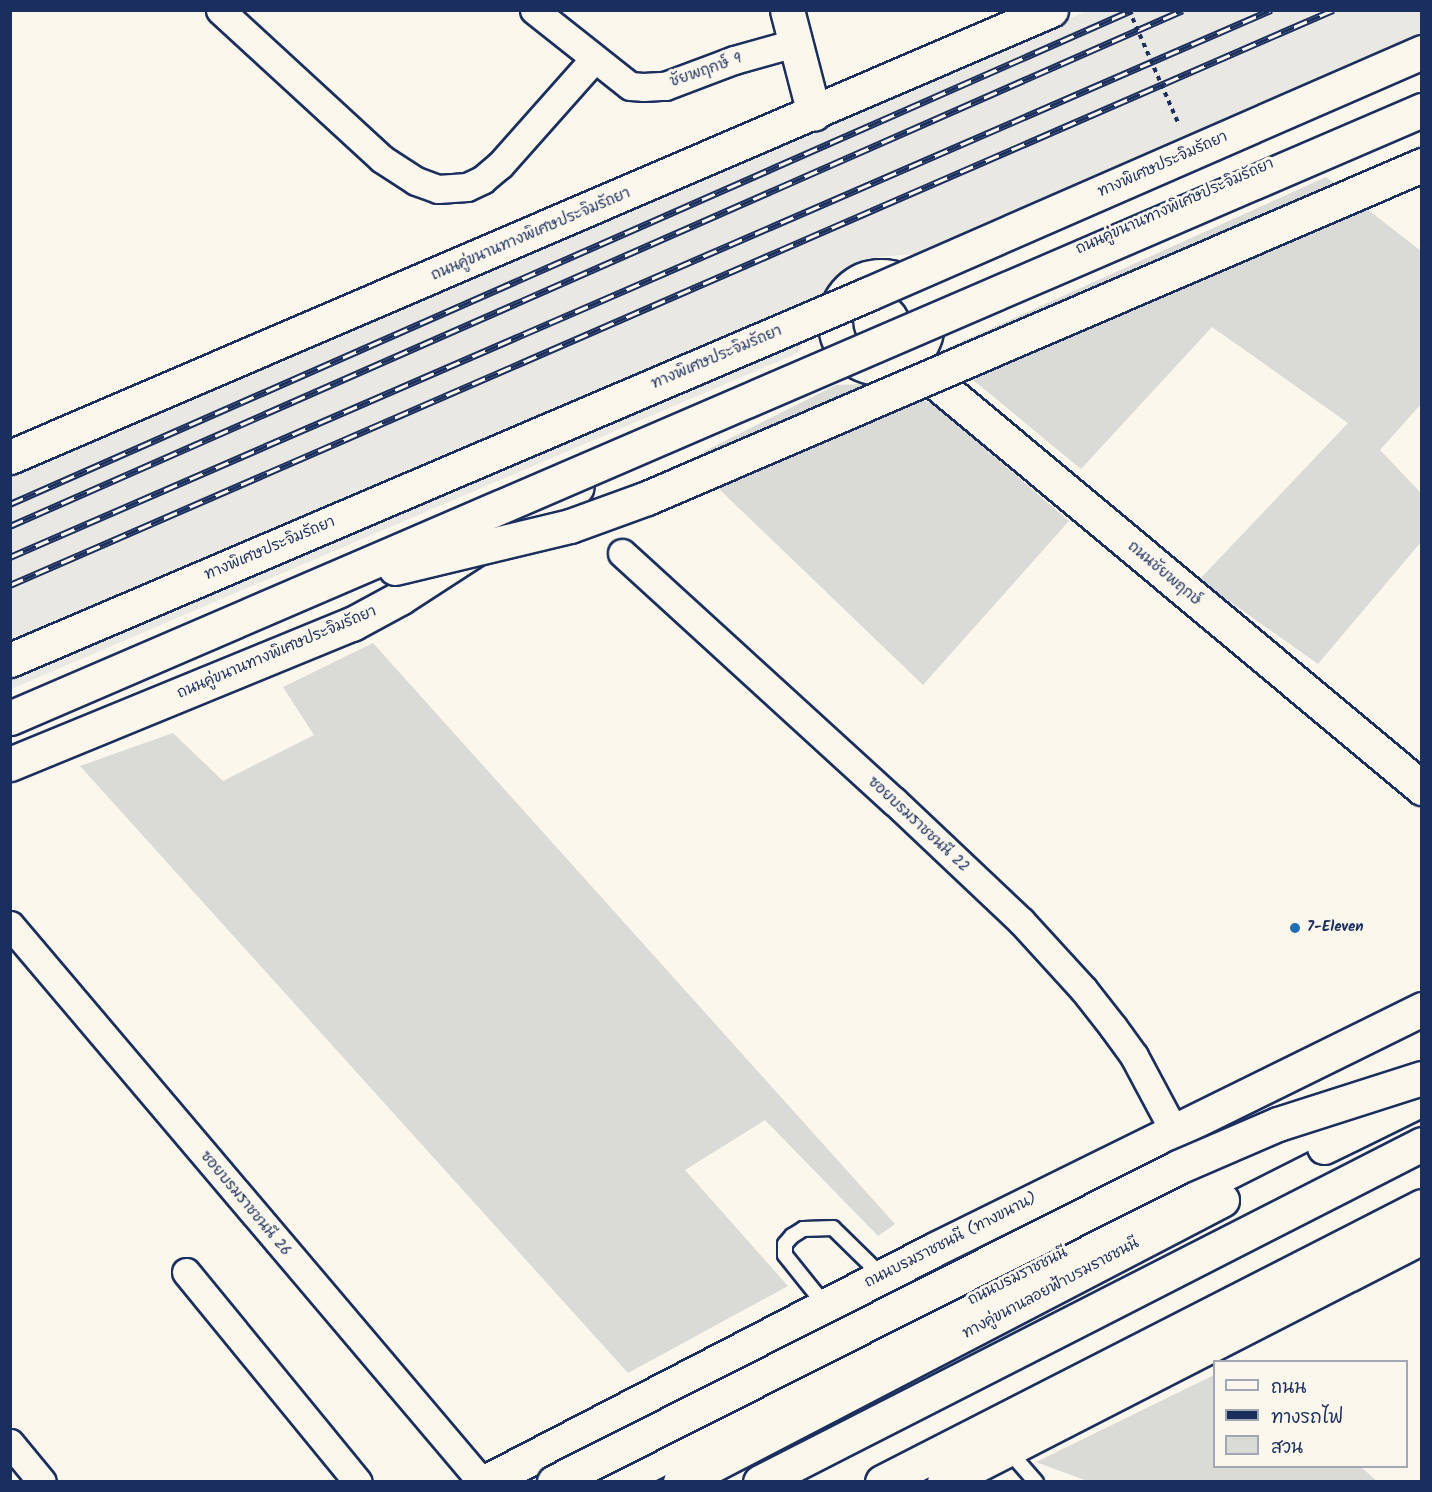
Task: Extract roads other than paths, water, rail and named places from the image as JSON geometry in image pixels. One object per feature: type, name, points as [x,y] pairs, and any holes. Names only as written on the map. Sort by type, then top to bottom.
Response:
[{"type":"main road","points":[[787,10],[814,114]]},
{"type":"main road","name":"ถนนคู่ขนานทางพิเศษประจิมรัถยา","points":[[10,457],[814,114],[1051,10]]},
{"type":"main road","name":"ทางพิเศษประจิมรัถยา","points":[[10,660],[857,298],[1422,52]]},
{"type":"main road","points":[[923,305],[1422,75]]},
{"type":"main road","name":"ถนนคู่ขนานทางพิเศษประจิมรัถยา","points":[[923,305],[989,290],[1422,98]]},
{"type":"main road","points":[[10,716],[1422,110]]},
{"type":"main road","points":[[10,716],[184,639],[319,590],[393,568],[570,525],[647,498],[1422,165]]},
{"type":"main road","points":[[882,276],[897,278],[910,286],[923,305],[924,338],[908,359],[881,368],[867,366],[853,360],[843,349],[836,336],[834,321],[837,307],[854,284],[882,276]]},
{"type":"main road","name":"ถนนชัยพฤกษ์","points":[[908,359],[1422,788]]},
{"type":"main road","name":"ถนนคู่ขนานทางพิเศษประจิมรัถยา","points":[[10,764],[352,624],[400,598],[543,505],[594,478],[853,360]]},
{"type":"main road","name":"ถนนบรมราชชนนี (ทางขนาน)","points":[[484,1482],[882,1276],[1422,1009]]},
{"type":"main road","points":[[554,1482],[1178,1167],[1278,1124],[1422,1076]]},
{"type":"main road","name":"ถนนบรมราชชนนี","points":[[614,1482],[1422,1076]]},
{"type":"main road","name":"ทางคู่ขนานลอยฟ้าบรมราชชนนี","points":[[680,1482],[1271,1174],[1422,1099]]},
{"type":"main road","points":[[810,1468],[1422,1144]]},
{"type":"main road","points":[[760,1482],[810,1468],[1422,1162]]},
{"type":"main road","points":[[882,1482],[1422,1206]]},
{"type":"main road","points":[[944,1482],[1422,1237]]},
{"type":"street","points":[[220,10],[382,159],[416,181],[438,189],[467,187],[494,170],[594,59]]},
{"type":"street","name":"ชัยพฤกษ์ 9","points":[[534,10],[630,86],[665,86],[734,60],[795,43]]},
{"type":"street","name":"ซอยบรมราชชนนี 22","points":[[622,553],[894,801],[1021,921],[1084,990],[1113,1027],[1134,1056],[1174,1131]]},
{"type":"street","name":"ซอยบรมราชชนนี 26","points":[[10,925],[484,1482]]},
{"type":"street","points":[[186,1272],[358,1482]]},
{"type":"street","points":[[10,1443],[42,1482]]},
{"type":"lane","points":[[825,1305],[785,1255],[785,1244],[803,1228],[833,1228],[882,1276]]},
{"type":"lane","points":[[1007,1449],[1036,1482]]},
{"type":"railway","points":[[10,504],[1132,10]]},
{"type":"railway","points":[[10,526],[1183,10]]},
{"type":"railway","points":[[10,557],[1271,10]]},
{"type":"railway","points":[[10,585],[1333,10]]},
{"type":"place","name":"7-Eleven","points":[[1295,928]]}]
